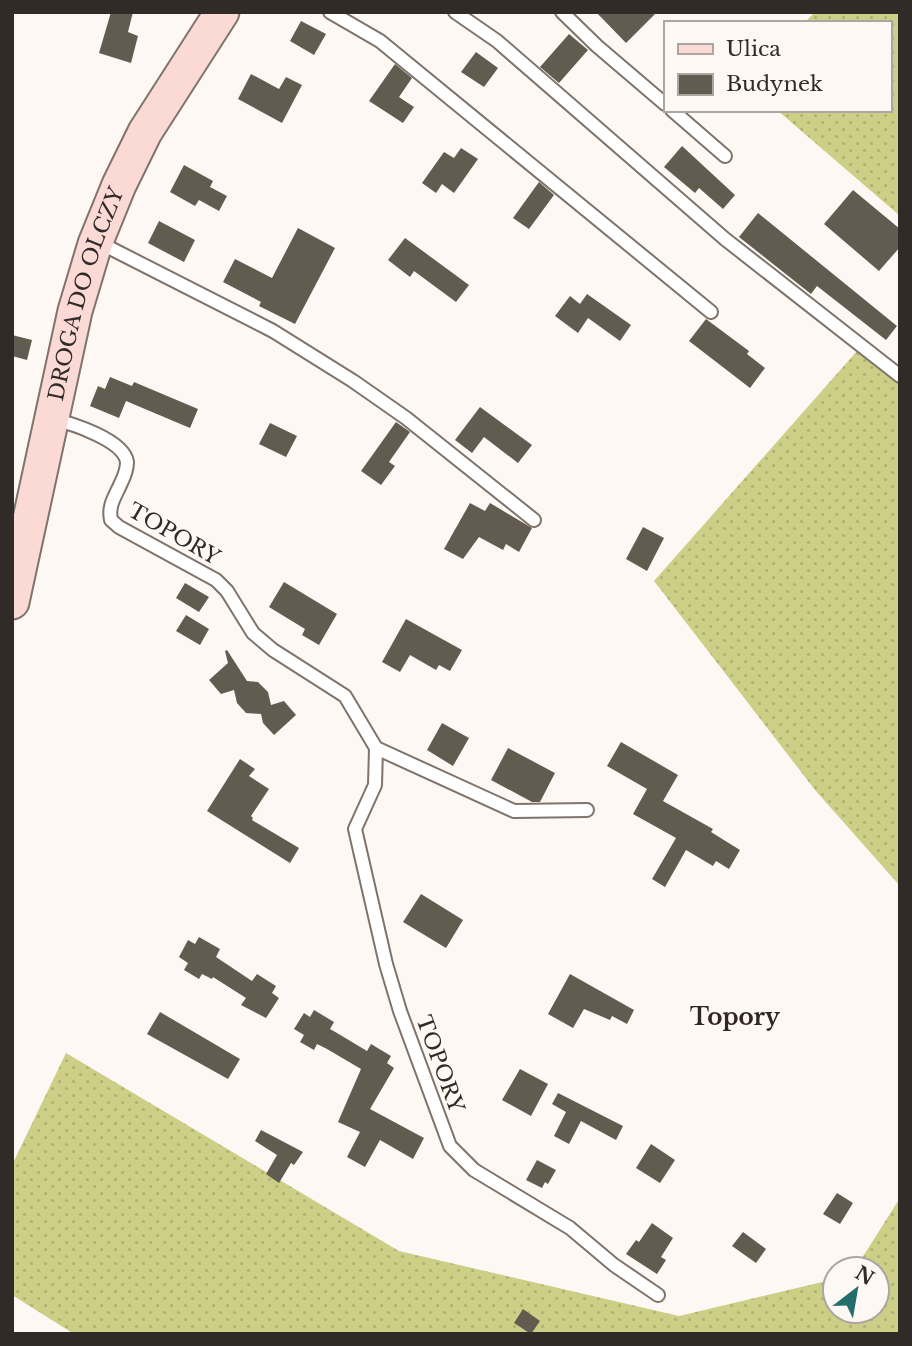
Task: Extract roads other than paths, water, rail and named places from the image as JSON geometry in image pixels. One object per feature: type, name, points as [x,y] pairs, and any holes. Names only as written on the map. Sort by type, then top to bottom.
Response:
[{"type":"street","name":"DROGA DO OLCZY","points":[[12,602],[75,311],[109,207],[145,132],[222,12]]},
{"type":"lane","points":[[330,12],[380,41],[711,312]]},
{"type":"lane","points":[[455,12],[497,41],[724,239],[900,376]]},
{"type":"lane","points":[[562,12],[664,103]]},
{"type":"lane","points":[[674,112],[725,156]]},
{"type":"lane","points":[[96,244],[110,248],[273,331],[353,381],[406,418],[534,520]]},
{"type":"lane","name":"TOPORY","points":[[51,419],[98,436],[115,444],[124,453],[126,470],[111,504],[111,520],[119,527],[216,580],[227,591],[253,633],[273,650],[345,696],[376,748],[375,785],[355,829],[386,964],[450,1146],[474,1170],[570,1228],[614,1265],[658,1295]]},
{"type":"lane","points":[[376,748],[514,811],[587,810]]},
{"type":"district","name":"Topory","points":[[735,1017]]}]
